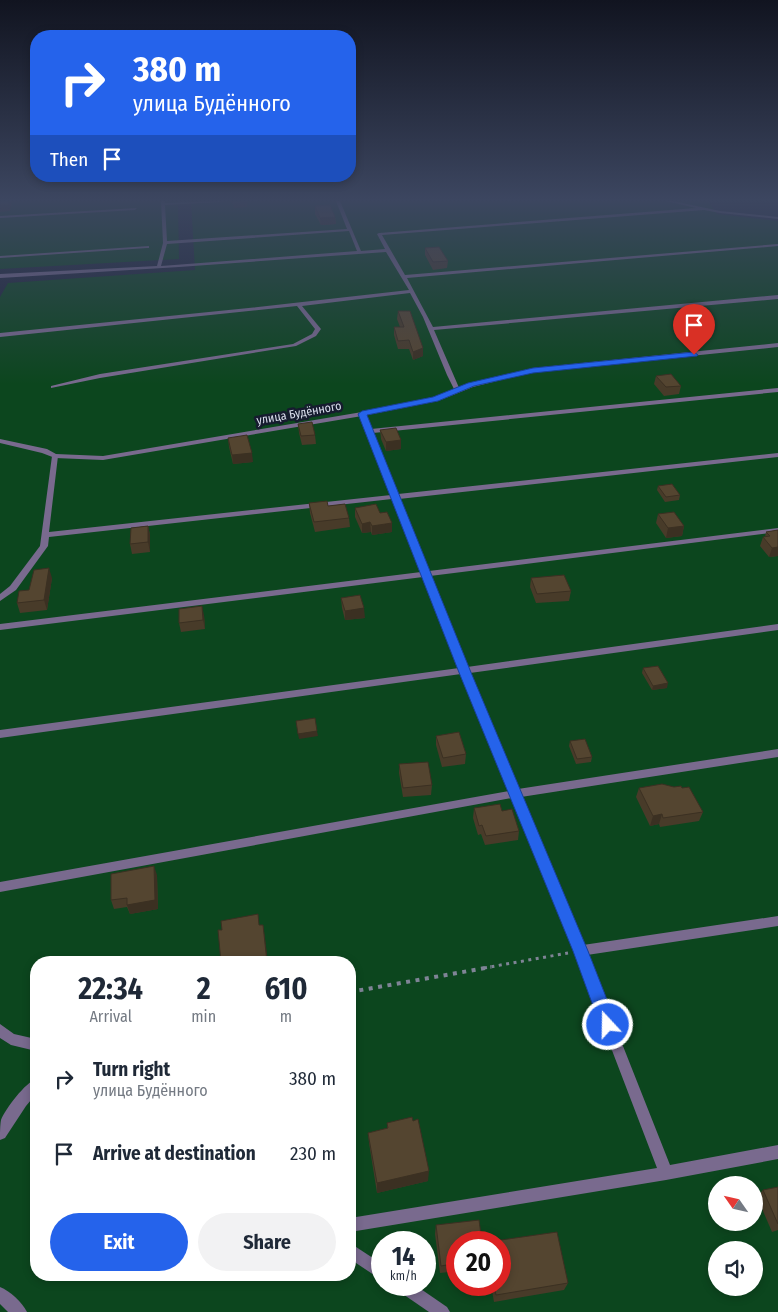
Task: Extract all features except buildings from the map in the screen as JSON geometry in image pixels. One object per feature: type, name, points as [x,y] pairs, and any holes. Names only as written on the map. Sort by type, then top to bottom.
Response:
[{"type":"street","name":"улица Будённого","points":[[0,441],[44,451],[55,456],[103,458],[362,414],[435,399],[471,384],[533,370],[778,345]]},
{"type":"lane","points":[[1,278],[159,265],[179,266],[232,262]]},
{"type":"lane","points":[[395,262],[431,329],[444,365],[457,390]]},
{"type":"lane","points":[[404,277],[577,262]]},
{"type":"lane","points":[[0,336],[142,319],[299,306],[412,291]]},
{"type":"lane","points":[[431,329],[778,297]]},
{"type":"lane","points":[[53,387],[100,376],[294,345],[314,335],[318,329],[299,306]]},
{"type":"lane","points":[[368,430],[778,390]]},
{"type":"lane","points":[[362,414],[514,794],[580,951],[666,1173]]},
{"type":"lane","points":[[47,535],[397,498],[778,454]]},
{"type":"lane","points":[[0,598],[13,588],[44,546],[47,535],[55,456]]},
{"type":"lane","points":[[0,627],[778,530]]},
{"type":"lane","points":[[0,734],[778,627]]},
{"type":"lane","points":[[0,887],[514,794],[778,753]]},
{"type":"lane","points":[[580,951],[778,921]]},
{"type":"lane","points":[[0,1030],[11,1039],[30,1044]]},
{"type":"lane","points":[[0,1133],[21,1101],[30,1091]]},
{"type":"lane","points":[[356,1224],[666,1173],[778,1152]]},
{"type":"lane","points":[[356,1254],[371,1264]]},
{"type":"lane","points":[[0,1294],[19,1312]]},
{"type":"lane","points":[[418,1296],[442,1312]]},
{"type":"path","points":[[356,991],[580,951]]},
{"type":"green space","points":[[0,262],[121,262],[0,269]]},
{"type":"green space","points":[[195,262],[778,262],[778,1312],[0,1312],[0,297],[8,283],[195,270]]},
{"type":"route","points":[[608,1025],[580,951],[514,794],[362,414],[435,399],[471,384],[533,370],[694,355]]}]
